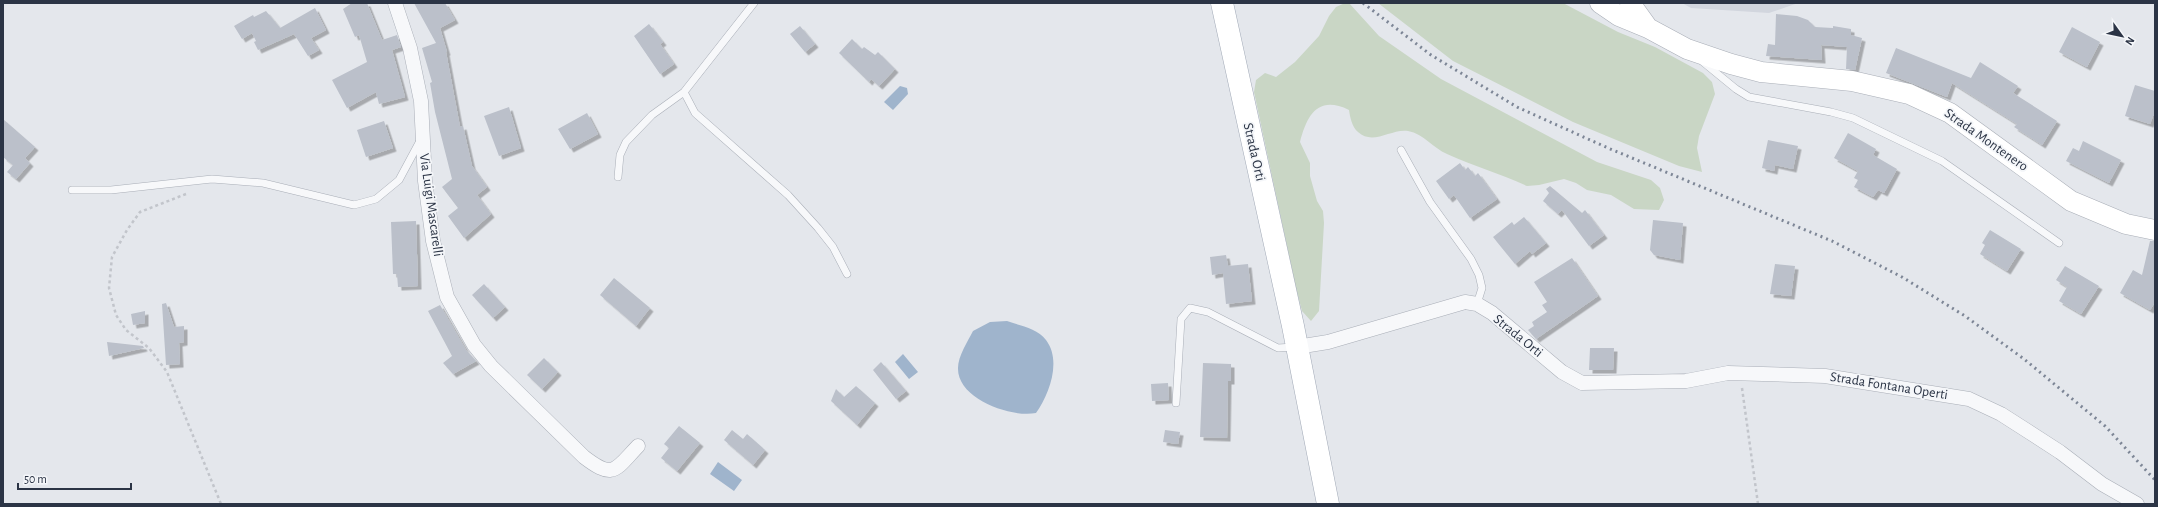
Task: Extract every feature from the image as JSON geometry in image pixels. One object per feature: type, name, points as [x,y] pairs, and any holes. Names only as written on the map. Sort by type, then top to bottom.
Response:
[{"type":"main road","name":"Strada Orti","points":[[1222,3],[1297,347],[1328,504]]},
{"type":"main road","name":"Strada Montenero","points":[[1600,3],[1619,16],[1648,28],[1687,49],[1731,64],[1761,72],[1852,81],[1909,94],[1950,113],[2071,201],[2126,224],[2155,230]]},
{"type":"main road","name":"Strada Montenero","points":[[1630,3],[1648,28]]},
{"type":"street","name":"Via Luigi Mascarelli","points":[[395,3],[410,48],[421,101],[425,181],[433,241],[447,297],[474,345],[491,366],[584,457],[600,470],[610,471],[616,468],[638,446]]},
{"type":"street","points":[[1297,347],[1328,342],[1465,302],[1477,304]]},
{"type":"street","name":"Strada Orti","points":[[1477,304],[1492,314],[1562,372],[1582,383],[1686,381],[1728,373],[1740,375]]},
{"type":"street","name":"Strada Fontana Operti","points":[[1740,375],[1825,376],[1969,399],[2001,414],[2060,452],[2102,484],[2137,504]]},
{"type":"lane","points":[[618,177],[620,155],[626,142],[652,115],[684,92],[754,3]]},
{"type":"lane","points":[[1687,49],[1736,89],[1749,97],[1831,112],[1853,118],[1942,160],[2059,243]]},
{"type":"lane","points":[[684,92],[695,113],[788,195],[818,228],[832,247],[847,274]]},
{"type":"lane","points":[[72,190],[111,190],[212,179],[263,183],[354,205],[376,199],[398,180],[423,138]]},
{"type":"lane","points":[[1400,150],[1430,202],[1471,259],[1479,275],[1482,288],[1477,304]]},
{"type":"lane","points":[[1176,403],[1181,319],[1190,308],[1208,312],[1278,348],[1297,347]]},
{"type":"path","points":[[188,193],[140,212],[127,230],[112,257],[109,288],[116,315],[126,330],[149,348],[167,372],[221,504]]},
{"type":"path","points":[[1740,375],[1758,504]]},
{"type":"shaded area","points":[[1682,3],[1798,3],[1769,13],[1691,8]]},
{"type":"green space","points":[[1349,3],[1379,36],[1441,79],[1597,162],[1651,180],[1660,188],[1664,200],[1659,210],[1634,209],[1611,195],[1587,190],[1576,183],[1564,179],[1539,185],[1527,186],[1447,154],[1419,135],[1408,131],[1396,132],[1376,137],[1364,136],[1354,127],[1349,110],[1338,106],[1322,106],[1310,116],[1300,142],[1310,163],[1310,176],[1317,201],[1323,211],[1324,223],[1319,311],[1311,321],[1302,311],[1296,288],[1254,92],[1256,80],[1265,73],[1276,77],[1295,62],[1319,36],[1329,16],[1336,7]]},
{"type":"green space","points":[[1378,3],[1563,3],[1618,32],[1655,47],[1703,73],[1712,82],[1715,94],[1699,136],[1697,148],[1702,172],[1679,166],[1573,122],[1453,61]]},
{"type":"water","points":[[900,86],[907,88],[908,94],[893,110],[884,102]]},
{"type":"water","points":[[1007,321],[1038,333],[1046,340],[1051,348],[1053,358],[1052,378],[1041,406],[1036,413],[1025,414],[1013,412],[987,404],[966,389],[960,379],[958,363],[973,331],[990,322]]},
{"type":"water","points":[[903,354],[918,372],[909,379],[895,362]]},
{"type":"water","points":[[718,462],[742,480],[734,491],[710,474]]},
{"type":"building","points":[[352,3],[367,3],[382,40],[397,35],[401,47],[392,50],[405,97],[379,104],[376,92],[347,108],[332,80],[367,62],[359,35],[355,37],[343,9]]},
{"type":"building","points":[[414,3],[445,3],[455,20],[440,28],[447,52],[460,127],[463,126],[472,166],[487,187],[477,195],[491,214],[464,238],[448,216],[458,208],[442,187],[452,179],[435,112],[430,83],[432,82],[422,48],[436,43]]},
{"type":"building","points":[[315,8],[326,30],[311,38],[319,50],[308,56],[294,34],[258,50],[252,33],[242,39],[234,26],[253,15],[254,17],[266,11],[280,28]]},
{"type":"building","points":[[1776,14],[1797,16],[1808,20],[1815,27],[1833,28],[1833,26],[1851,29],[1851,35],[1862,38],[1855,70],[1846,69],[1847,47],[1821,45],[1822,60],[1766,56],[1768,44],[1775,45]]},
{"type":"building","points":[[649,24],[663,42],[660,44],[674,64],[660,74],[634,36]]},
{"type":"building","points":[[800,26],[815,44],[805,52],[790,34]]},
{"type":"building","points":[[2072,27],[2100,42],[2087,67],[2059,52]]},
{"type":"building","points":[[852,39],[862,49],[864,47],[875,55],[878,52],[895,69],[879,86],[871,79],[869,82],[839,53]]},
{"type":"building","points":[[1896,48],[1971,78],[1980,62],[2018,86],[2013,93],[2057,121],[2042,145],[2014,127],[2017,124],[1952,83],[1947,97],[1886,73]]},
{"type":"building","points":[[2135,85],[2155,91],[2155,116],[2153,116],[2150,124],[2125,116]]},
{"type":"building","points":[[509,107],[521,148],[499,156],[484,116]]},
{"type":"building","points":[[587,113],[598,134],[570,149],[558,129]]},
{"type":"building","points":[[3,119],[35,147],[25,158],[30,163],[16,179],[7,172],[13,165],[3,157]]},
{"type":"building","points":[[384,121],[393,148],[366,157],[357,130]]},
{"type":"building","points":[[1848,133],[1876,149],[1873,155],[1897,169],[1884,193],[1878,190],[1873,197],[1854,187],[1858,180],[1854,178],[1858,171],[1834,158]]},
{"type":"building","points":[[1768,140],[1798,146],[1793,169],[1775,165],[1774,171],[1762,168]]},
{"type":"building","points":[[2083,141],[2121,160],[2109,183],[2066,161],[2073,148],[2079,151]]},
{"type":"building","points":[[1460,163],[1465,170],[1468,167],[1475,176],[1478,173],[1497,199],[1470,218],[1454,195],[1449,199],[1436,181]]},
{"type":"building","points":[[1550,186],[1582,213],[1585,210],[1604,235],[1589,246],[1562,210],[1558,214],[1543,201],[1549,193],[1546,189]]},
{"type":"building","points":[[1524,217],[1546,243],[1532,254],[1530,251],[1515,264],[1493,237],[1512,222],[1514,225]]},
{"type":"building","points":[[1653,220],[1683,223],[1680,260],[1654,255],[1650,250]]},
{"type":"building","points":[[416,221],[418,286],[398,287],[397,274],[393,274],[391,222]]},
{"type":"building","points":[[1990,230],[2021,249],[2007,271],[1980,254],[1985,245],[1982,243]]},
{"type":"building","points":[[2150,241],[2155,241],[2155,302],[2150,310],[2120,293],[2133,270],[2142,275]]},
{"type":"building","points":[[1226,255],[1228,266],[1248,264],[1252,301],[1226,304],[1223,273],[1212,275],[1210,257]]},
{"type":"building","points":[[1572,258],[1598,296],[1536,339],[1528,330],[1534,326],[1532,322],[1547,312],[1542,305],[1547,302],[1534,282]]},
{"type":"building","points":[[1775,264],[1795,266],[1791,296],[1770,294]]},
{"type":"building","points":[[2065,266],[2099,286],[2081,314],[2059,301],[2067,287],[2056,280]]},
{"type":"building","points":[[614,278],[650,308],[636,326],[600,295]]},
{"type":"building","points":[[484,284],[505,307],[493,318],[472,295]]},
{"type":"building","points":[[166,303],[174,327],[184,326],[184,342],[179,343],[180,364],[166,365],[162,304]]},
{"type":"building","points":[[440,305],[466,350],[476,361],[453,374],[443,363],[452,356],[428,311]]},
{"type":"building","points":[[145,311],[145,323],[133,325],[131,314]]},
{"type":"building","points":[[107,342],[143,346],[144,348],[109,356]]},
{"type":"building","points":[[1590,348],[1614,348],[1613,370],[1589,370]]},
{"type":"building","points":[[544,358],[558,372],[542,389],[527,375]]},
{"type":"building","points":[[881,362],[906,391],[896,399],[873,370]]},
{"type":"building","points":[[1203,363],[1231,364],[1231,381],[1228,381],[1227,438],[1200,437]]},
{"type":"building","points":[[1168,383],[1169,400],[1152,401],[1151,384]]},
{"type":"building","points":[[856,386],[875,403],[857,425],[831,401],[836,389],[844,397]]},
{"type":"building","points":[[679,426],[700,443],[677,471],[661,458],[669,448],[664,444]]},
{"type":"building","points":[[732,430],[743,439],[747,434],[765,450],[753,465],[724,440]]},
{"type":"building","points":[[1165,430],[1180,432],[1178,444],[1163,442]]},
{"type":"railway","points":[[1363,3],[1431,55],[1517,107],[1608,148],[1832,241],[1902,277],[1965,316],[2024,359],[2105,426],[2155,480]]}]
